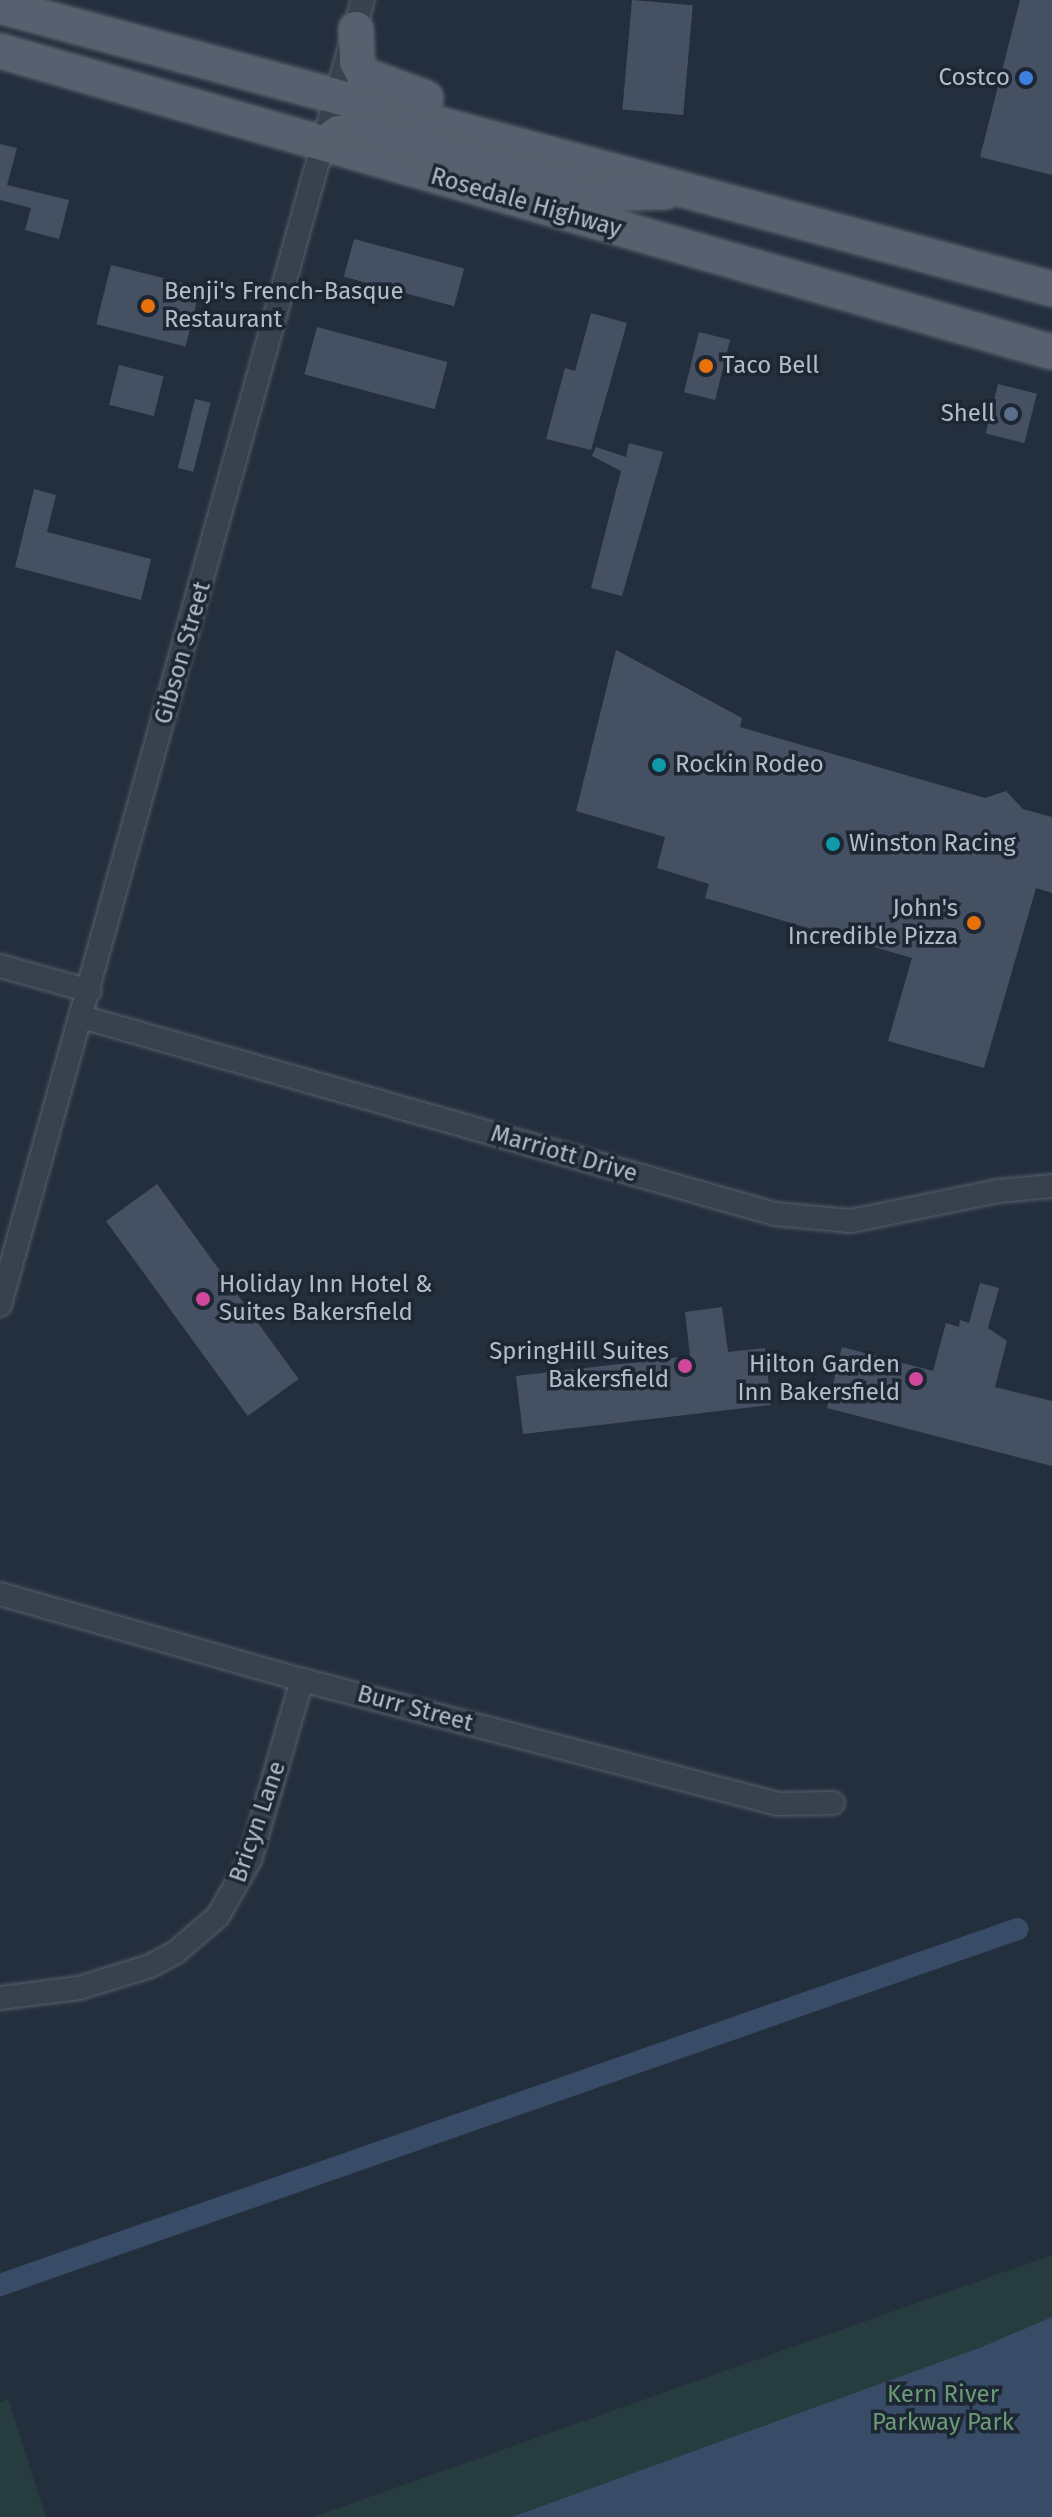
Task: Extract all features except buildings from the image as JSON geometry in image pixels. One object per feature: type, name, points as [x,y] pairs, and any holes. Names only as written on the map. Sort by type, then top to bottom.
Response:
[{"type":"main road","points":[[0,6],[686,188],[1052,289]]},
{"type":"main road","points":[[360,15],[357,62],[364,75],[626,155],[686,188]]},
{"type":"main road","name":"Rosedale Highway","points":[[0,51],[1052,352]]},
{"type":"main road","points":[[325,143],[339,133],[365,130],[598,193],[646,195],[686,188]]},
{"type":"street","name":"Gibson Street","points":[[0,1305],[360,15]]},
{"type":"street","points":[[0,966],[90,991]]},
{"type":"street","name":"Marriott Drive","points":[[82,1017],[775,1214],[851,1221],[999,1191],[1052,1186]]},
{"type":"street","name":"Burr Street","points":[[0,1594],[302,1680],[778,1804],[833,1803]]},
{"type":"street","name":"Bricyn Lane","points":[[0,1998],[79,1988],[150,1966],[176,1952],[218,1916],[250,1860],[302,1680]]},
{"type":"green space","name":"Kern River Parkway Park","points":[[1052,2255],[1052,2517],[313,2517]]},
{"type":"green space","points":[[8,2399],[46,2517],[0,2517],[0,2402]]},
{"type":"water","points":[[1052,2317],[1052,2517],[512,2517],[982,2347]]},
{"type":"waterway","points":[[0,2285],[1018,1929]]},
{"type":"place","name":"Costco","points":[[1026,78]]},
{"type":"place","name":"Benji's French-Basque Restaurant","points":[[148,306]]},
{"type":"place","name":"Taco Bell","points":[[706,366]]},
{"type":"place","name":"Shell","points":[[1011,414]]},
{"type":"place","name":"Rockin Rodeo","points":[[659,765]]},
{"type":"place","name":"Winston Racing","points":[[833,844]]},
{"type":"place","name":"John's Incredible Pizza","points":[[974,923]]},
{"type":"place","name":"Holiday Inn Hotel & Suites Bakersfield","points":[[203,1299]]},
{"type":"place","name":"SpringHill Suites Bakersfield","points":[[685,1366]]},
{"type":"place","name":"Hilton Garden Inn Bakersfield","points":[[916,1379]]}]
